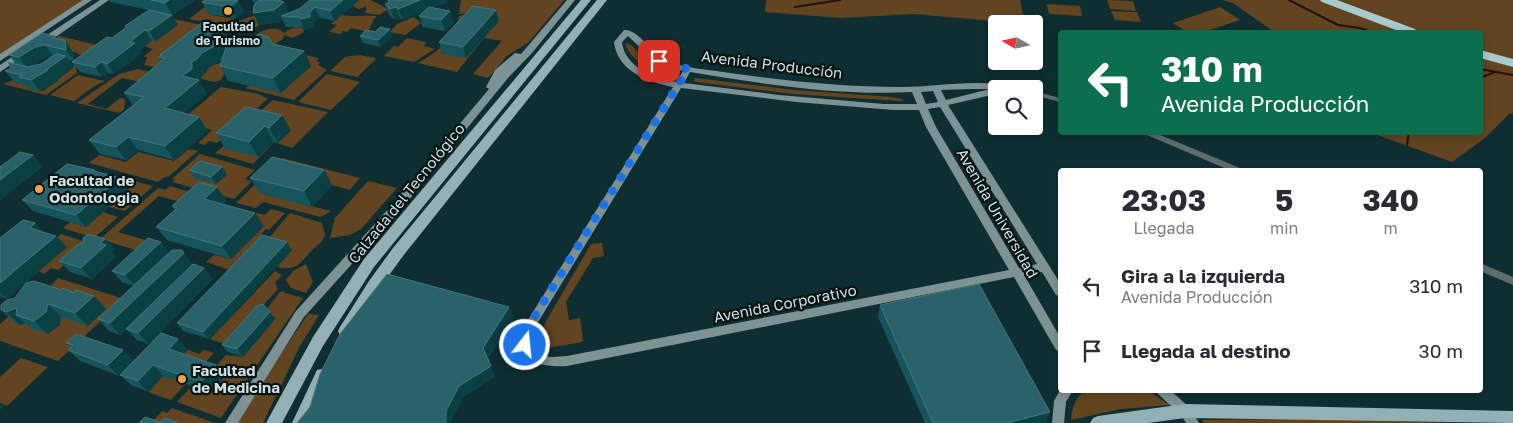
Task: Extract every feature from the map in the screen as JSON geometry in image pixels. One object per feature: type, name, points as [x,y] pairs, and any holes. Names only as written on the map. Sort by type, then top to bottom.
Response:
[{"type":"highway","points":[[1326,0],[1406,30]]},
{"type":"highway","points":[[1483,52],[1513,56]]},
{"type":"highway","points":[[1483,53],[1513,63]]},
{"type":"main road","name":"Calzada del Tecnológico","points":[[274,423],[316,344],[349,290],[369,263],[586,0]]},
{"type":"main road","name":"Calzada del Tecnológico","points":[[339,342],[364,300],[388,266],[602,0]]},
{"type":"main road","points":[[300,423],[328,364]]},
{"type":"main road","points":[[1098,423],[1189,417],[1513,418]]},
{"type":"street","points":[[0,58],[88,0]]},
{"type":"street","points":[[0,69],[105,0]]},
{"type":"street","points":[[231,423],[300,314],[394,210],[571,0]]},
{"type":"street","name":"Avenida Producción","points":[[988,85],[935,87],[915,90],[812,85],[688,69],[667,64],[654,58],[635,36],[627,32],[620,38],[618,46],[620,52],[633,68],[650,78],[774,98],[921,107],[943,104],[988,93]]},
{"type":"street","points":[[678,84],[688,69]]},
{"type":"street","name":"Avenida Corporativo","points":[[678,84],[527,331],[524,338],[525,345],[532,356],[547,362],[567,361],[1045,267]]},
{"type":"street","name":"Avenida Universidad","points":[[935,87],[943,104],[1058,289]]},
{"type":"street","name":"Avenida Universidad","points":[[915,90],[921,107],[1015,273],[1058,344]]},
{"type":"street","points":[[1043,96],[1058,100]]},
{"type":"street","points":[[1151,135],[1233,168]]},
{"type":"street","points":[[1483,268],[1513,280]]},
{"type":"street","points":[[1058,423],[1060,401],[1065,393]]},
{"type":"street","points":[[1165,393],[1189,417]]},
{"type":"shaded area","points":[[0,0],[86,0],[0,55]]},
{"type":"shaded area","points":[[214,0],[210,13],[212,15],[235,19],[218,25],[189,19]]},
{"type":"shaded area","points":[[359,0],[370,0],[389,9],[379,15],[365,13],[367,6],[359,9],[352,6]]},
{"type":"shaded area","points":[[461,0],[564,0],[529,42],[507,56],[488,78],[473,74],[502,41],[484,38],[457,72],[418,63],[432,55],[450,38],[459,16],[468,14],[496,16],[498,14],[487,12],[459,14]]},
{"type":"shaded area","points":[[766,0],[1020,0],[1023,15],[988,15],[988,21],[914,14],[841,18],[765,12]]},
{"type":"shaded area","points":[[1107,0],[1133,1],[1136,11],[1110,9]]},
{"type":"shaded area","points":[[1222,0],[1513,0],[1513,113],[1509,114],[1485,138],[1452,162],[1378,135],[1483,135],[1483,30],[1271,30],[1233,3]]},
{"type":"shaded area","points":[[1047,4],[1080,6],[1082,16],[1049,14]]},
{"type":"shaded area","points":[[1220,7],[1240,20],[1210,30],[1184,30],[1173,23]]},
{"type":"shaded area","points":[[1111,11],[1137,12],[1141,22],[1115,20]]},
{"type":"shaded area","points":[[262,13],[259,25],[249,32],[223,26]]},
{"type":"shaded area","points":[[152,14],[215,28],[164,69],[144,65],[147,58],[144,56],[153,49],[144,46],[78,55],[78,53],[61,49],[10,69],[59,36],[105,47]]},
{"type":"shaded area","points":[[341,15],[377,16],[368,32],[351,28],[347,32],[343,31],[340,34],[329,32],[337,25],[331,24]]},
{"type":"shaded area","points":[[414,17],[421,23],[405,35],[390,32],[397,24]]},
{"type":"shaded area","points":[[296,27],[303,28],[304,32],[293,38],[284,35],[283,39],[273,45],[253,38],[268,29],[281,30],[284,33]]},
{"type":"shaded area","points":[[407,38],[426,42],[424,46],[435,49],[414,62],[384,56],[394,46],[398,47]]},
{"type":"shaded area","points":[[625,43],[634,48],[646,62],[670,72],[668,76],[648,68],[636,60]]},
{"type":"shaded area","points":[[305,55],[319,58],[316,61],[320,62],[318,65],[327,70],[294,100],[245,88]]},
{"type":"shaded area","points":[[359,55],[375,58],[375,60],[357,77],[330,71],[345,57]]},
{"type":"shaded area","points":[[75,63],[77,73],[46,95],[3,84],[25,76],[31,87],[29,89],[43,91],[56,82]]},
{"type":"shaded area","points":[[221,63],[228,66],[221,80],[215,82],[201,79],[208,68]]},
{"type":"shaded area","points":[[138,69],[158,74],[141,82],[122,78],[88,104],[106,109],[120,98],[125,99],[124,110],[119,113],[77,103],[119,74]]},
{"type":"shaded area","points":[[327,74],[360,82],[331,110],[298,102]]},
{"type":"shaded area","points":[[78,75],[105,81],[74,101],[50,95]]},
{"type":"shaded area","points":[[695,78],[794,90],[892,97],[905,100],[793,94],[696,82],[694,81]]},
{"type":"shaded area","points":[[221,87],[259,94],[268,99],[217,143],[209,141],[205,145],[198,143],[212,130],[179,122]]},
{"type":"shaded area","points":[[273,100],[328,112],[292,148],[274,142],[253,164],[215,153],[225,145],[222,144]]},
{"type":"shaded area","points":[[189,149],[198,151],[168,177],[158,182],[89,163],[99,155],[126,162],[138,152],[174,161]]},
{"type":"shaded area","points":[[200,154],[255,170],[245,179],[252,181],[234,199],[172,182],[175,180],[172,179]]},
{"type":"shaded area","points":[[282,158],[360,178],[350,190],[281,172],[260,193],[331,211],[321,217],[263,202],[256,208],[236,203]]},
{"type":"shaded area","points":[[123,178],[153,186],[125,211],[93,203]]},
{"type":"shaded area","points":[[368,181],[397,188],[361,229],[350,235],[330,238],[335,218]]},
{"type":"shaded area","points":[[170,186],[199,195],[188,204],[159,196],[118,232],[152,242],[135,250],[100,239],[158,188],[165,190]]},
{"type":"shaded area","points":[[271,209],[285,213],[269,230],[266,229],[261,234],[263,235],[230,270],[206,262],[214,255],[231,259],[263,227],[247,222],[256,213],[265,215]]},
{"type":"shaded area","points":[[83,211],[73,223],[86,227],[103,212],[118,217],[94,238],[63,228]]},
{"type":"shaded area","points":[[290,213],[322,223],[325,234],[320,243],[298,265],[289,268],[277,267],[292,250],[269,238]]},
{"type":"shaded area","points":[[61,234],[89,243],[58,270],[51,268],[44,274],[38,271],[66,248],[51,243]]},
{"type":"shaded area","points":[[602,243],[604,256],[593,258],[566,302],[569,320],[580,318],[583,342],[552,347],[546,345],[541,336],[545,323],[591,244]]},
{"type":"shaded area","points":[[306,264],[313,282],[306,293],[291,288],[286,280],[293,271]]},
{"type":"shaded area","points":[[275,271],[282,275],[275,283],[278,289],[227,345],[210,339]]},
{"type":"shaded area","points":[[58,278],[124,299],[58,361],[0,341],[0,324],[45,285],[49,287]]},
{"type":"shaded area","points":[[284,291],[285,293],[303,298],[221,418],[177,402],[192,386],[211,392],[225,376],[211,371],[226,355],[243,357],[276,318],[263,314],[280,292]]},
{"type":"shaded area","points":[[308,314],[319,315],[300,346],[263,423],[237,423],[249,401]]},
{"type":"shaded area","points":[[188,350],[199,354],[204,350],[214,353],[171,400],[148,392]]},
{"type":"shaded area","points":[[21,358],[48,367],[7,406],[0,403],[0,377]]},
{"type":"shaded area","points":[[1082,393],[1152,393],[1170,405],[1121,409],[1071,420],[1072,411],[1079,396]]},
{"type":"shaded area","points":[[172,408],[215,423],[151,423],[162,411],[167,413]]},
{"type":"shaded area","points":[[1297,419],[1459,423],[1204,423],[1202,420]]},
{"type":"building","points":[[151,0],[169,0],[165,3]]},
{"type":"building","points":[[205,0],[238,1],[230,7],[202,2]]},
{"type":"building","points":[[260,0],[284,2],[274,10],[253,13],[254,5]]},
{"type":"building","points":[[310,0],[343,0],[330,11],[315,7],[310,12],[310,17],[300,19],[300,17],[281,16],[299,9]]},
{"type":"building","points":[[388,0],[420,0],[398,9],[396,7],[390,9],[385,4],[390,2]]},
{"type":"building","points":[[473,6],[496,10],[463,47],[439,42]]},
{"type":"building","points":[[429,7],[450,11],[441,20],[419,16]]},
{"type":"building","points":[[149,10],[172,15],[149,31],[145,30],[130,42],[135,43],[107,64],[101,62],[95,67],[72,62],[107,37],[112,38],[127,27],[125,26]]},
{"type":"building","points":[[203,22],[221,26],[220,43],[192,61],[192,69],[182,76],[199,80],[165,108],[199,117],[165,146],[128,137],[116,147],[89,140],[144,97],[124,93],[165,58],[159,57],[162,55],[160,55]]},
{"type":"building","points":[[380,27],[390,29],[378,40],[360,36],[366,30],[375,32]]},
{"type":"building","points":[[42,33],[55,36],[52,38],[65,40],[66,50],[45,45],[35,47],[19,57],[9,55]]},
{"type":"building","points":[[258,34],[268,37],[273,44],[304,51],[273,78],[220,66],[226,47],[247,37],[254,38]]},
{"type":"building","points":[[56,54],[66,56],[31,80],[19,77],[22,75],[5,71],[11,68],[8,62],[28,67],[41,64]]},
{"type":"building","points":[[246,107],[282,115],[269,128],[265,126],[249,142],[216,133]]},
{"type":"building","points":[[20,152],[33,155],[0,180],[0,167]]},
{"type":"building","points":[[272,157],[324,170],[304,191],[250,178]]},
{"type":"building","points":[[200,161],[222,167],[211,177],[189,170]]},
{"type":"building","points":[[67,164],[120,178],[76,215],[22,200]]},
{"type":"building","points":[[199,182],[217,187],[204,199],[255,213],[222,246],[156,227],[177,208],[172,206]]},
{"type":"building","points":[[23,220],[35,223],[30,228],[56,236],[0,283],[0,238]]},
{"type":"building","points":[[88,234],[105,239],[100,243],[106,245],[81,268],[59,261],[77,245],[84,243],[83,238]]},
{"type":"building","points":[[262,235],[287,242],[203,332],[177,323]]},
{"type":"building","points":[[148,238],[161,242],[125,275],[112,271]]},
{"type":"building","points":[[172,250],[182,250],[184,253],[110,323],[98,319]]},
{"type":"building","points":[[193,264],[204,268],[138,333],[126,329]]},
{"type":"building","points":[[387,274],[509,307],[483,348],[491,366],[459,386],[446,411],[446,423],[297,423],[310,407],[320,374],[340,334]]},
{"type":"building","points":[[34,281],[62,290],[63,288],[74,293],[76,290],[94,296],[75,313],[48,304],[46,312],[34,321],[16,315],[17,308],[6,312],[1,310],[1,305],[7,300],[15,298],[26,283]]},
{"type":"building","points":[[979,284],[1050,412],[1007,423],[933,423],[880,305]]},
{"type":"building","points":[[263,304],[270,312],[237,349],[222,345],[257,306]]},
{"type":"building","points":[[161,333],[178,339],[169,349],[216,365],[201,382],[153,365],[138,381],[120,375]]},
{"type":"building","points":[[76,334],[123,350],[108,365],[68,350],[73,345],[66,343]]},
{"type":"building","points":[[145,417],[160,422],[164,418],[179,423],[139,423]]},
{"type":"waterway","points":[[795,7],[840,0]]},
{"type":"waterway","points":[[1289,0],[1338,25],[1366,30]]},
{"type":"waterway","points":[[1483,70],[1513,75]]},
{"type":"waterway","points":[[1483,77],[1495,72]]},
{"type":"waterway","points":[[1407,145],[1409,135]]},
{"type":"place","name":"Facultad de Turismo","points":[[228,11]]},
{"type":"place","name":"Facultad de Odontologia","points":[[39,189]]},
{"type":"place","name":"Facultad de Medicina","points":[[182,379]]},
{"type":"route","points":[[525,345],[524,338],[536,314],[688,69],[659,61]]}]
